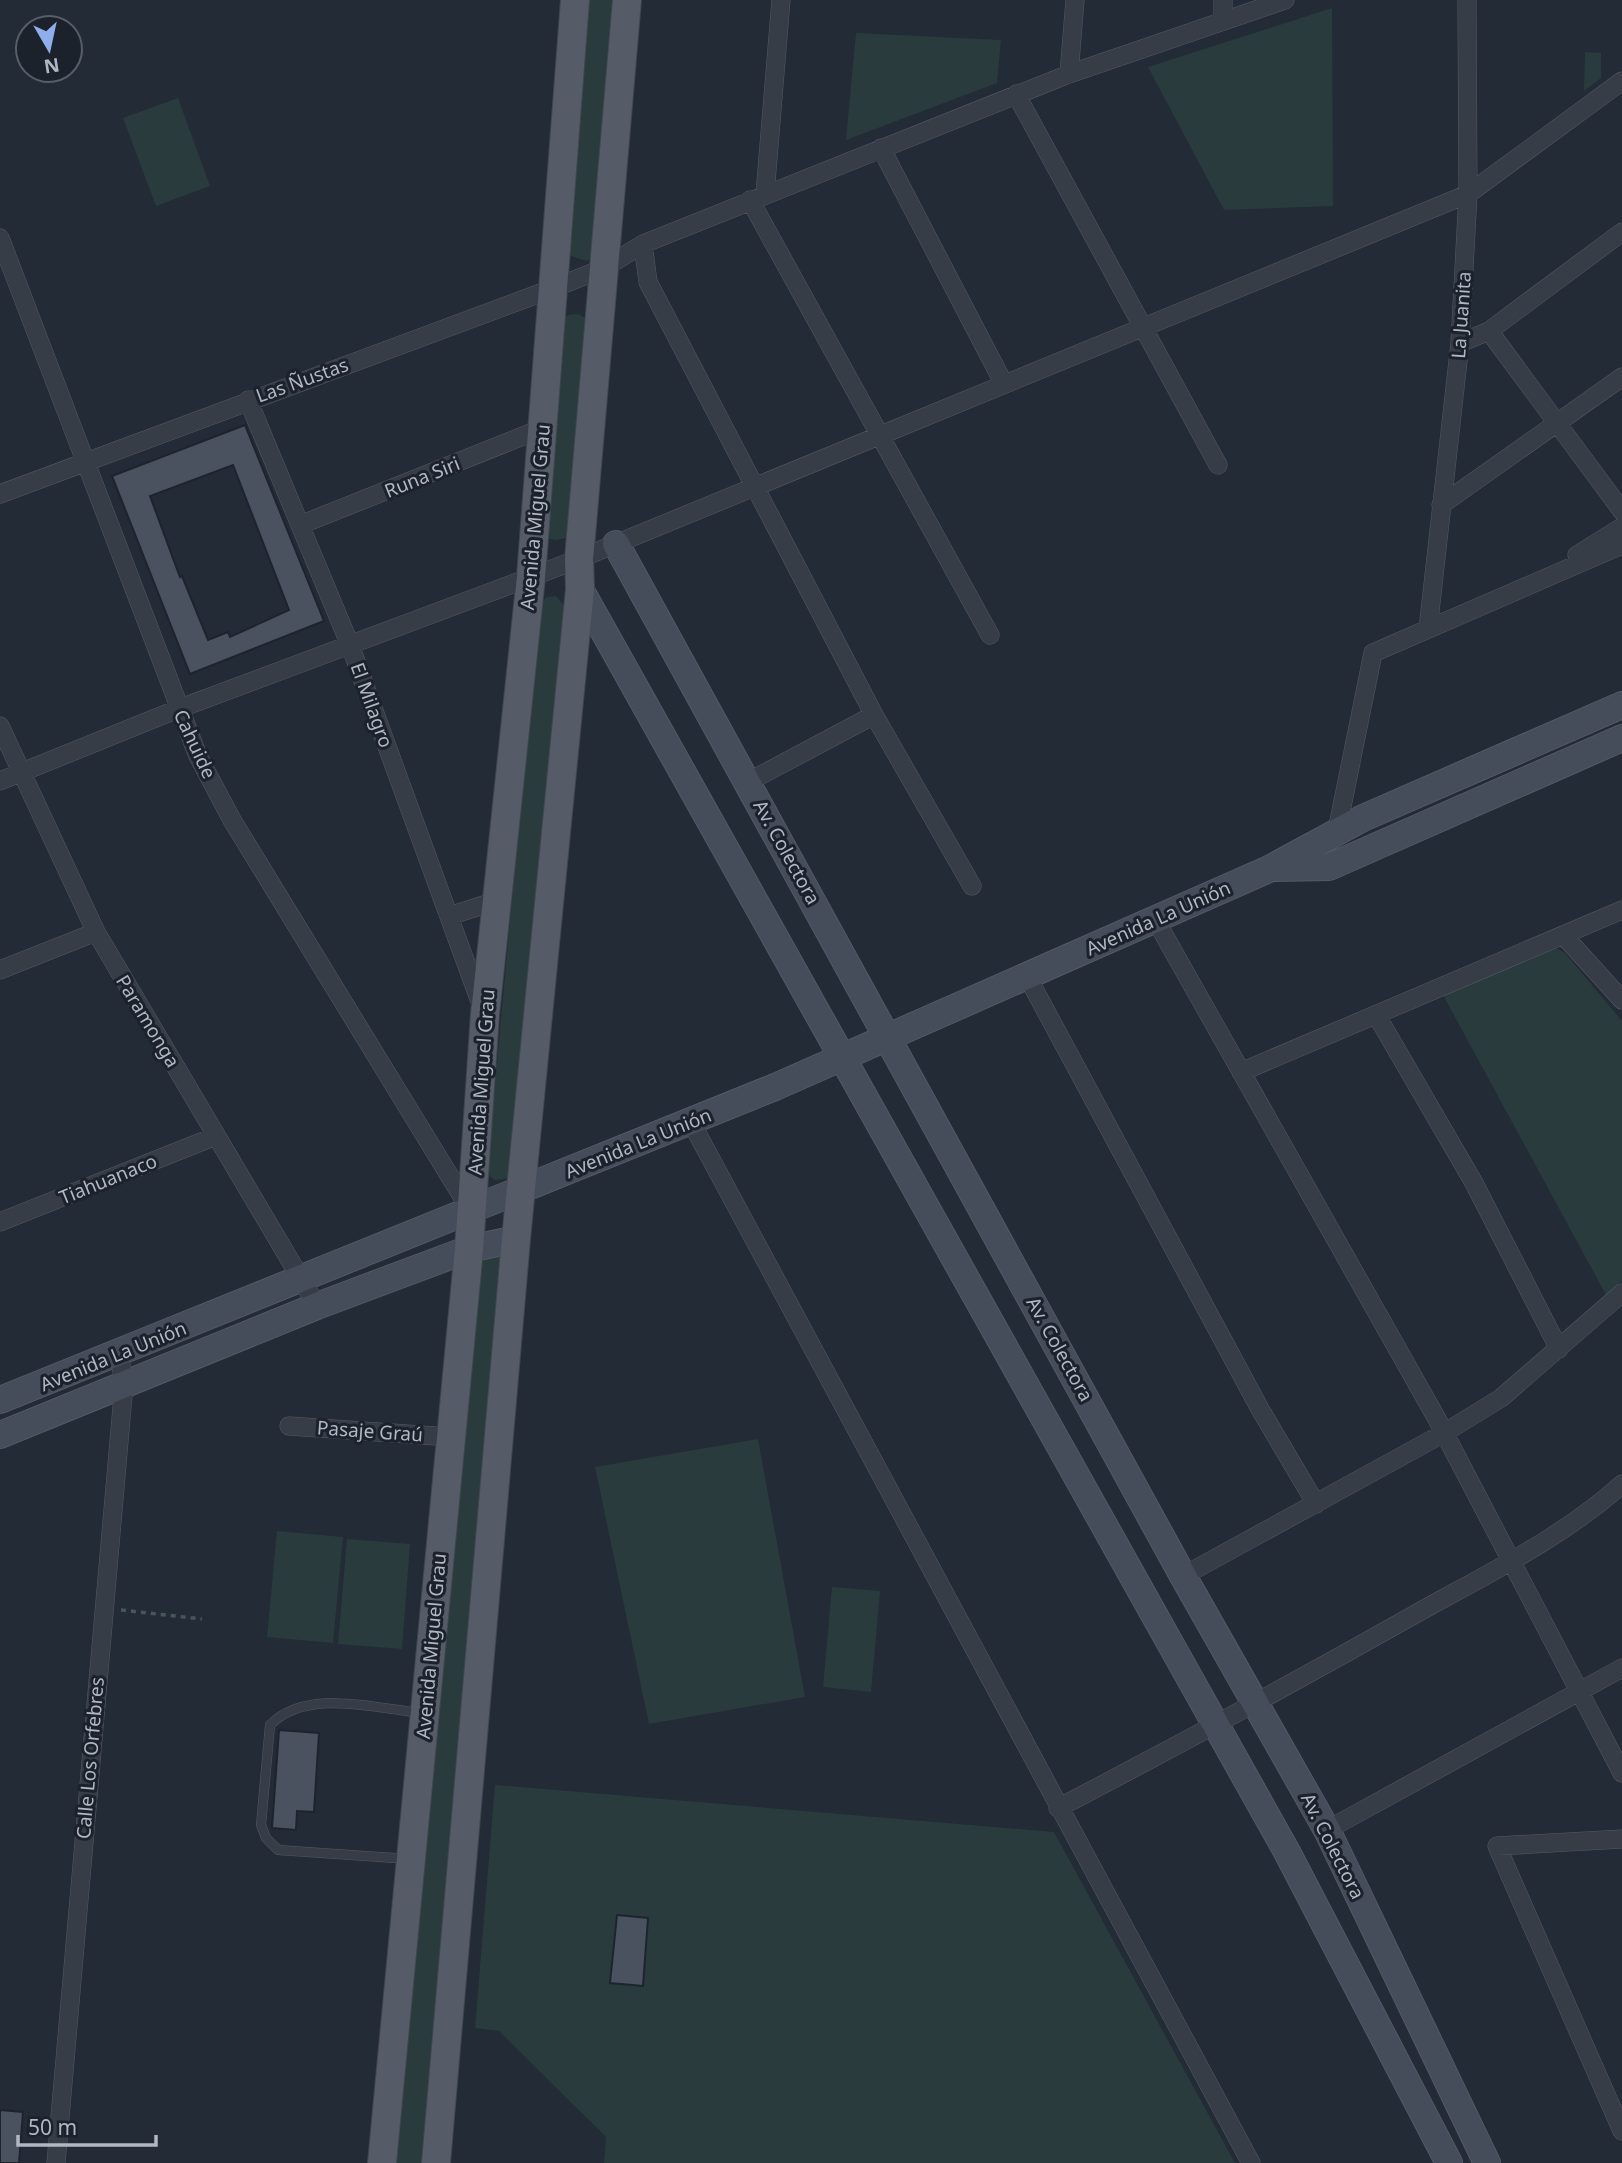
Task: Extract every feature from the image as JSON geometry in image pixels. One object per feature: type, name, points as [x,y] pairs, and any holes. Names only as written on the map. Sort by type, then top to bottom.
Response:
[{"type":"main road","name":"Avenida Miguel Grau","points":[[382,2163],[469,1249],[485,1014],[531,577],[575,0]]},
{"type":"main road","points":[[436,2163],[516,1239],[580,589],[579,559],[627,0]]},
{"type":"street","points":[[781,0],[757,197],[880,436],[990,635]]},
{"type":"street","points":[[1069,74],[1076,0]]},
{"type":"street","points":[[1223,0],[1223,21]]},
{"type":"street","name":"Las Ñustas","points":[[0,494],[554,288],[604,268],[643,244],[1016,94],[1285,0]]},
{"type":"street","name":"La Juanita","points":[[1428,629],[1460,343],[1468,194],[1467,0]]},
{"type":"street","points":[[0,781],[178,709],[617,544],[1468,194],[1622,82]]},
{"type":"street","points":[[1016,94],[1218,466]]},
{"type":"street","points":[[881,148],[1004,384]]},
{"type":"street","points":[[1460,343],[1489,331],[1622,232]]},
{"type":"street","name":"Cahuide","points":[[0,238],[178,709],[198,755],[232,820],[471,1211]]},
{"type":"street","points":[[643,244],[648,282],[753,487],[874,715],[972,886]]},
{"type":"street","points":[[1489,331],[1622,511]]},
{"type":"street","points":[[1441,505],[1622,377]]},
{"type":"street","name":"El Milagro","points":[[248,400],[350,645],[485,1014]]},
{"type":"street","name":"Runa Siri","points":[[300,525],[543,428]]},
{"type":"street","points":[[1527,586],[1622,527]]},
{"type":"street","name":"Av. Colectora","points":[[617,544],[890,1037],[1183,1576],[1327,1830],[1487,2163]]},
{"type":"street","points":[[1337,831],[1373,653],[1622,545]]},
{"type":"street","points":[[580,589],[1287,1852],[1449,2163]]},
{"type":"street","name":"Avenida La Unión","points":[[0,1400],[301,1281],[841,1058],[1269,869],[1337,831],[1622,705]]},
{"type":"street","points":[[748,782],[874,715]]},
{"type":"street","name":"Paramonga","points":[[0,726],[96,932],[317,1306]]},
{"type":"street","name":"Avenida La Unión","points":[[1269,869],[1329,867],[1622,738]]},
{"type":"street","points":[[449,916],[499,900]]},
{"type":"street","points":[[1241,1072],[1622,910]]},
{"type":"street","points":[[1155,919],[1444,1433],[1622,1773]]},
{"type":"street","points":[[0,970],[96,932]]},
{"type":"street","points":[[1564,936],[1622,1000]]},
{"type":"street","points":[[1027,976],[1260,1409],[1316,1504]]},
{"type":"street","points":[[1377,1016],[1474,1183],[1559,1349]]},
{"type":"street","points":[[691,1122],[1251,2163]]},
{"type":"street","name":"Tiahuanaco","points":[[0,1222],[216,1136]]},
{"type":"street","name":"Avenida La Unión","points":[[0,1435],[317,1306],[469,1249],[516,1239]]},
{"type":"street","points":[[1183,1576],[1444,1433],[1501,1398],[1622,1293]]},
{"type":"street","name":"Calle Los Orfebres","points":[[56,2163],[124,1384],[119,1353]]},
{"type":"street","name":"Pasaje Graú","points":[[289,1426],[451,1437]]},
{"type":"street","points":[[1058,1808],[1215,1726],[1511,1560],[1566,1528],[1622,1484]]},
{"type":"street","points":[[1327,1830],[1622,1668]]},
{"type":"street","points":[[1622,1839],[1497,1846],[1622,2130]]},
{"type":"lane","points":[[411,1859],[278,1850],[266,1838],[261,1825],[270,1725],[280,1714],[325,1703],[425,1713]]},
{"type":"path","points":[[103,1608],[202,1619]]},
{"type":"shaded area","points":[[585,0],[613,0],[592,258],[586,261],[568,255]]},
{"type":"shaded area","points":[[1332,8],[1333,206],[1224,210],[1148,67]]},
{"type":"shaded area","points":[[856,33],[1001,40],[997,83],[846,140]]},
{"type":"shaded area","points":[[1585,52],[1601,53],[1601,78],[1584,91]]},
{"type":"shaded area","points":[[178,98],[210,186],[156,206],[123,118]]},
{"type":"shaded area","points":[[578,314],[587,319],[570,537],[556,540],[544,538],[564,319],[568,315]]},
{"type":"shaded area","points":[[556,596],[566,608],[509,1178],[495,1180],[487,1174],[539,603],[547,597]]},
{"type":"shaded area","points":[[1554,947],[1565,953],[1622,1021],[1622,1281],[1606,1295],[1443,995]]},
{"type":"shaded area","points":[[499,1254],[504,1264],[426,2163],[391,2163],[475,1256]]},
{"type":"shaded area","points":[[758,1439],[805,1697],[649,1724],[595,1467]]},
{"type":"shaded area","points":[[277,1531],[343,1537],[333,1643],[267,1637]]},
{"type":"shaded area","points":[[347,1539],[410,1544],[402,1649],[338,1644]]},
{"type":"shaded area","points":[[832,1587],[880,1591],[871,1692],[823,1687]]},
{"type":"shaded area","points":[[495,1785],[1054,1832],[1235,2163],[604,2163],[606,2137],[499,2031],[475,2028]]},
{"type":"building","points":[[245,425],[324,621],[190,674],[112,476]],"holes":[[[233,465],[289,610],[230,637],[228,632],[208,640],[182,576],[180,577],[150,496]]]},
{"type":"building","points":[[279,1730],[319,1733],[314,1812],[297,1811],[296,1830],[272,1828]]},
{"type":"building","points":[[617,1915],[648,1918],[643,1986],[610,1983]]},
{"type":"building","points":[[0,2110],[23,2112],[19,2163],[0,2163]]}]
